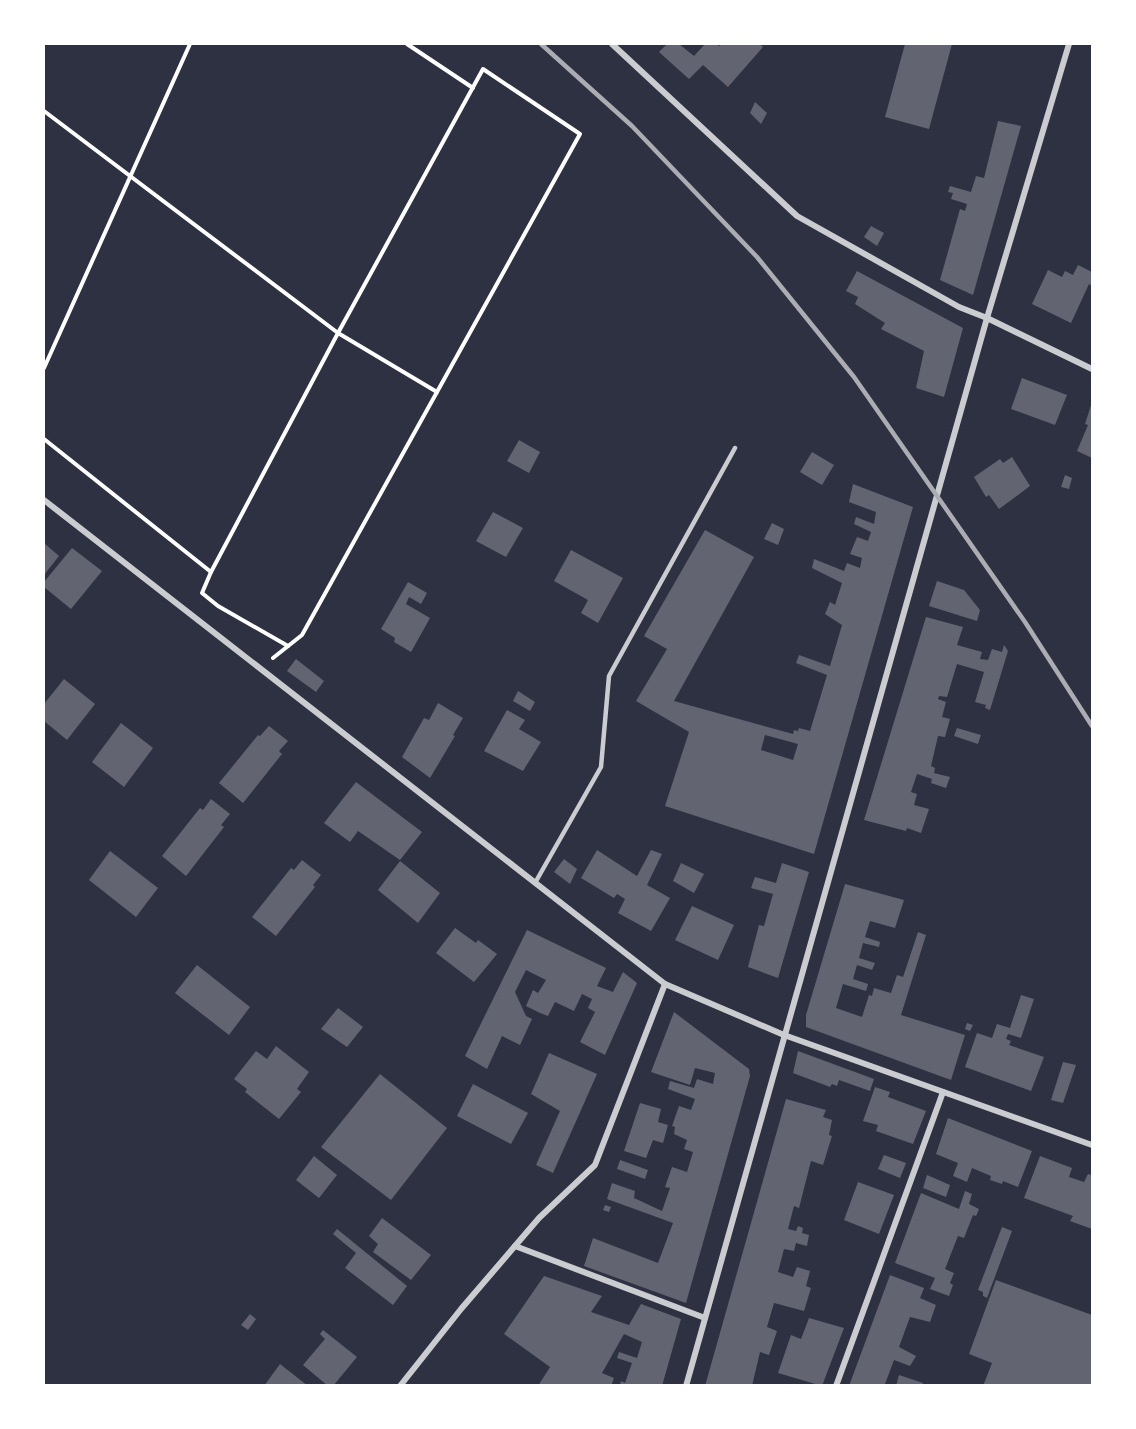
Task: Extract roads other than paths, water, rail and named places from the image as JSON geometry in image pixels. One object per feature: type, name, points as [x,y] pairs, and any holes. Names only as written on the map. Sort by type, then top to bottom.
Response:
[{"type":"street","points":[[612,44],[797,216],[959,307],[987,318],[1092,369]]},
{"type":"street","points":[[686,1386],[987,318],[1069,44]]},
{"type":"street","points":[[44,500],[665,984],[784,1035],[1092,1145]]},
{"type":"street","points":[[400,1386],[515,1246],[595,1164],[665,984]]},
{"type":"street","points":[[836,1386],[943,1092]]},
{"type":"street","points":[[515,1246],[705,1318]]},
{"type":"lane","points":[[536,883],[601,767],[609,676],[735,448]]},
{"type":"railway","points":[[541,44],[632,126],[757,257],[854,377],[1025,622],[1092,726]]}]
